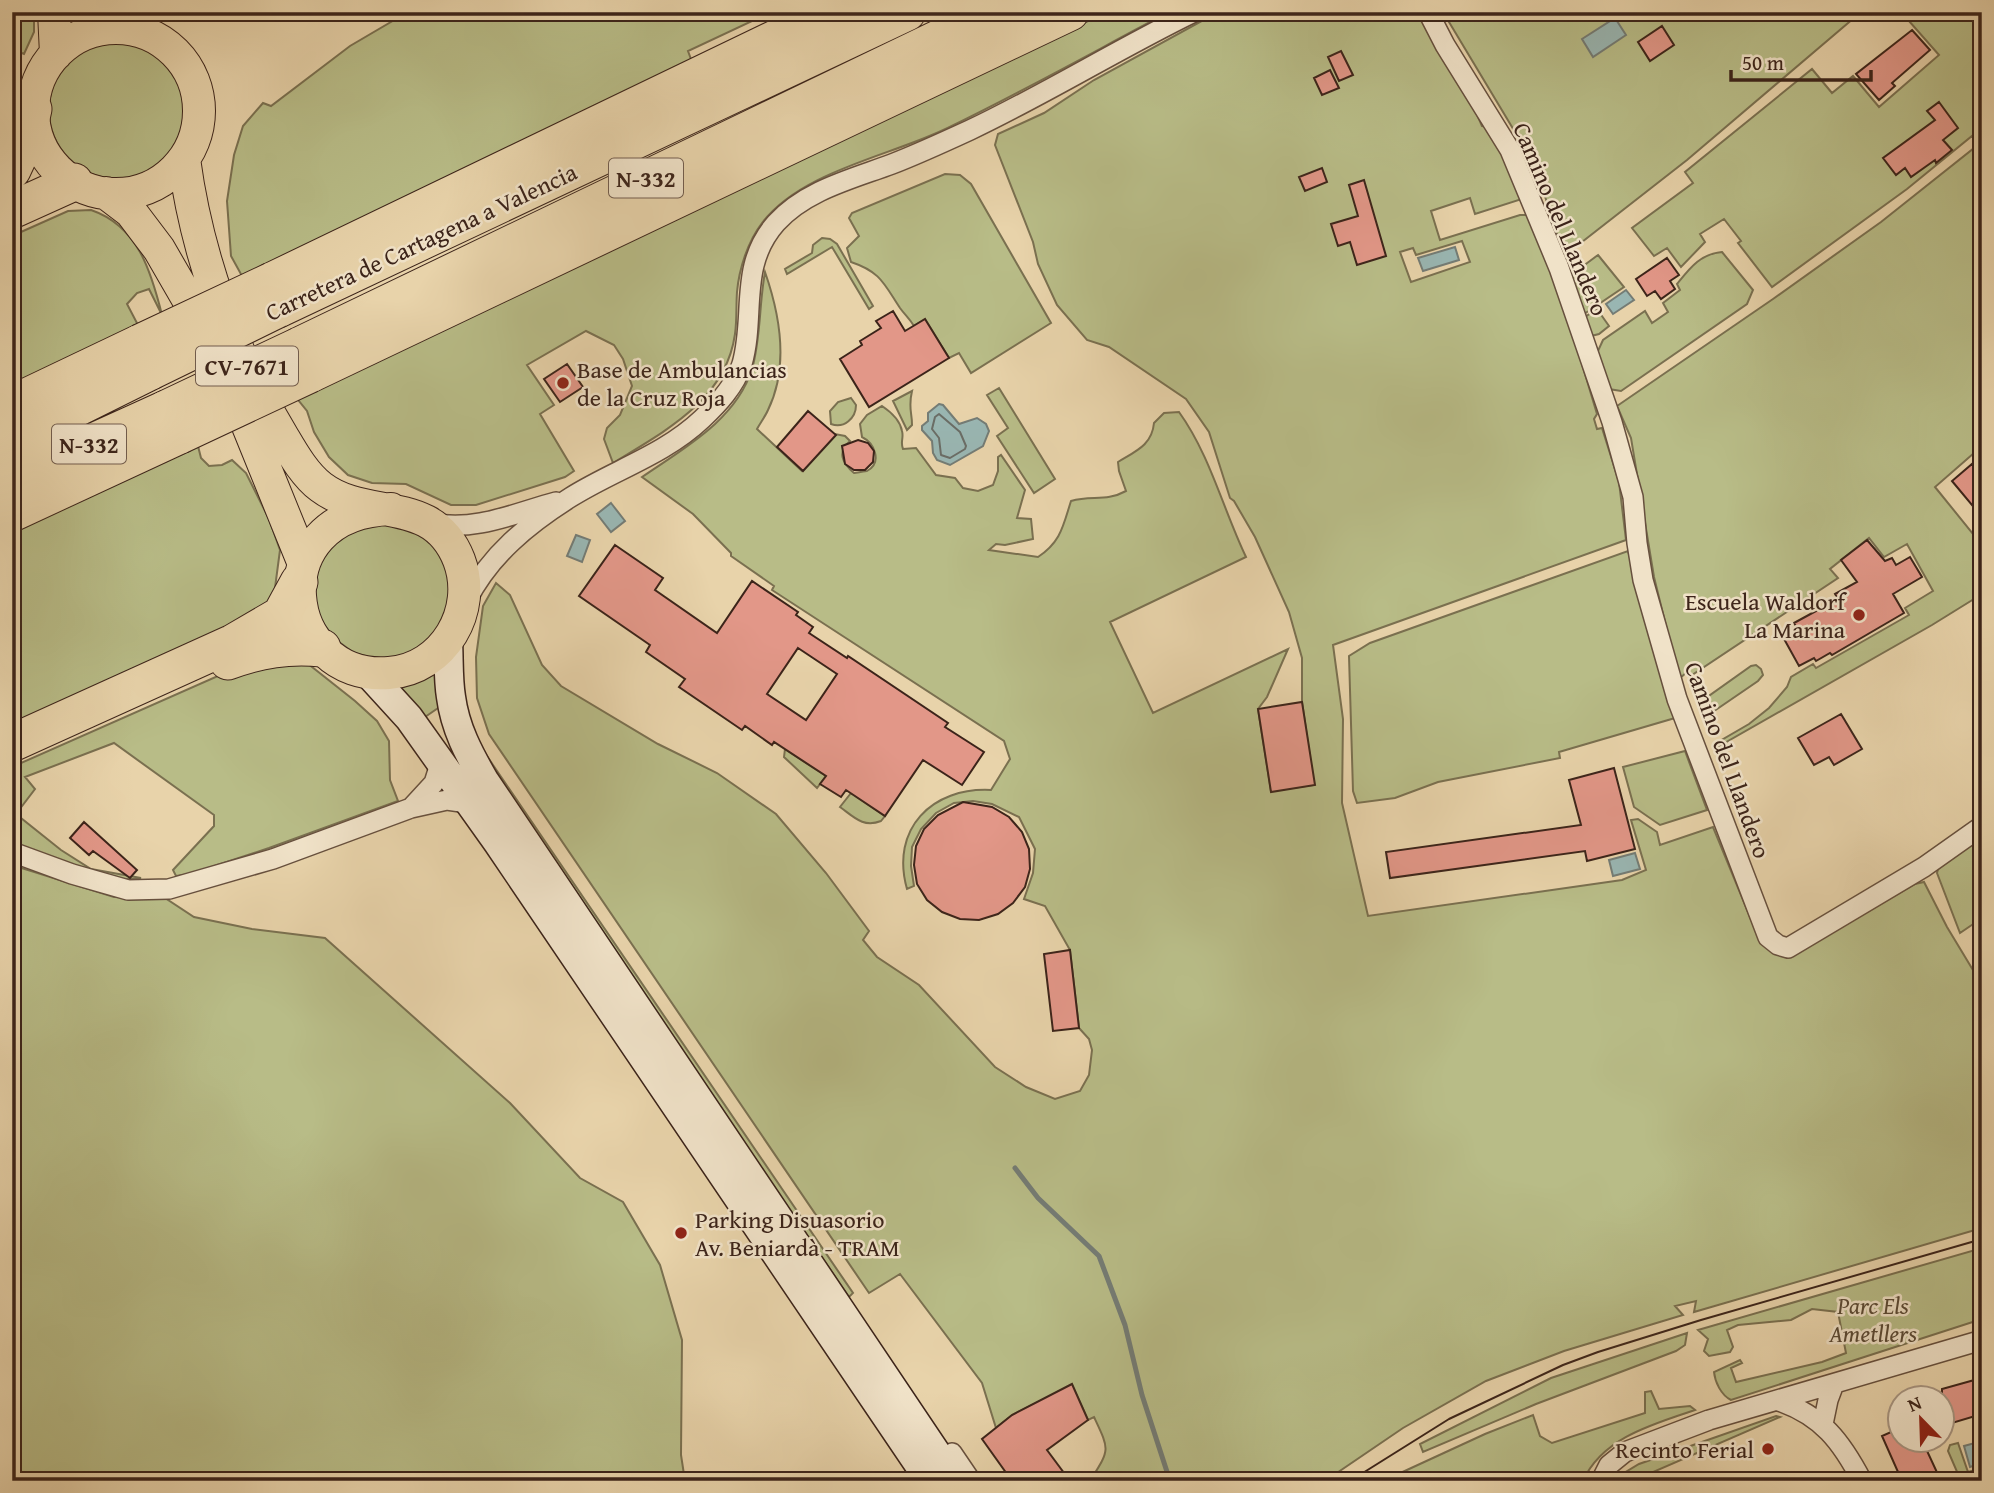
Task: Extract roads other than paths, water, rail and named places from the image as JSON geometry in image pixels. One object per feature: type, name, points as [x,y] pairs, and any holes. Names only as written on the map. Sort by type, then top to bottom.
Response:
[{"type":"highway","name":"N-332","points":[[275,295],[831,12]]},
{"type":"highway","name":"Carretera de Cartagena a Valencia","points":[[12,440],[146,357],[275,295],[907,12]]},
{"type":"highway","name":"Carretera de Cartagena a Valencia","points":[[12,479],[173,422],[304,360],[994,12]]},
{"type":"highway","points":[[304,360],[1070,12]]},
{"type":"highway","points":[[12,170],[26,140],[33,109]]},
{"type":"highway","points":[[12,210],[90,188]]},
{"type":"highway","name":"N-332","points":[[12,404],[146,357]]},
{"type":"highway","points":[[12,513],[173,422]]},
{"type":"highway","points":[[12,743],[233,643],[281,615],[301,573]]},
{"type":"highway","points":[[12,756],[247,654],[293,646],[322,649]]},
{"type":"main road","points":[[54,12],[56,54]]},
{"type":"main road","points":[[114,12],[140,31],[164,42],[183,60],[194,79],[199,100],[199,122],[194,140],[184,159],[168,175],[149,187],[128,193],[90,188],[57,169],[44,151],[36,131],[33,109],[40,79],[56,54],[74,39],[94,30],[117,27],[140,31]]},
{"type":"main road","name":"CV-7671","points":[[90,188],[131,212],[159,249],[200,320],[259,450],[301,573],[300,606],[308,629],[322,649],[343,664],[367,672],[390,673],[412,668],[432,657],[448,641],[458,625],[463,607],[464,583],[458,559],[446,539],[429,522],[410,513],[345,502],[317,484],[287,444],[266,408],[207,268],[184,159]]},
{"type":"main road","name":"CV-7671","points":[[301,573],[313,544],[328,528],[347,516],[368,509],[391,509]]},
{"type":"main road","name":"CV-7671","points":[[448,641],[452,707],[462,740],[484,780],[809,1283],[930,1481]]},
{"type":"main road","name":"CV-7671","points":[[367,672],[409,718],[809,1283],[955,1481]]},
{"type":"street","points":[[463,607],[477,580],[502,548],[570,497],[677,440],[701,420],[734,383],[746,340],[748,294],[755,257],[775,224],[801,201],[969,130],[1194,12]]},
{"type":"street","name":"Camino del Llandero","points":[[1428,12],[1445,45],[1510,150],[1559,268],[1612,422],[1633,497],[1643,580],[1676,699],[1768,937],[1778,945],[1788,948],[1924,867],[1982,826]]},
{"type":"street","points":[[429,522],[451,527],[471,526],[570,497]]},
{"type":"street","points":[[411,808],[434,783],[440,764]]},
{"type":"street","points":[[12,852],[72,874],[128,890],[169,889],[284,855],[411,808],[446,800],[468,803]]},
{"type":"street","points":[[809,1283],[818,1340],[913,1481]]},
{"type":"street","points":[[809,1283],[858,1311],[971,1481]]},
{"type":"street","points":[[1601,1481],[1609,1465],[1625,1452],[1729,1413],[1779,1401],[1982,1340]]},
{"type":"street","points":[[1824,1424],[1834,1384]]},
{"type":"street","points":[[1779,1401],[1798,1407],[1824,1424],[1842,1447],[1862,1481]]},
{"type":"water","points":[[1615,18],[1626,35],[1593,57],[1582,39]]},
{"type":"water","points":[[1455,247],[1459,260],[1423,271],[1418,258]]},
{"type":"water","points":[[1626,290],[1634,300],[1613,314],[1606,304]]},
{"type":"water","points":[[939,404],[943,405],[959,424],[977,418],[986,424],[989,431],[983,446],[950,465],[937,460],[932,441],[922,430],[922,426],[928,421],[928,413]]},
{"type":"water","points":[[611,503],[625,521],[611,532],[597,514]]},
{"type":"water","points":[[576,535],[590,540],[582,562],[567,556]]},
{"type":"water","points":[[1635,853],[1640,869],[1613,876],[1609,860]]},
{"type":"water","points":[[1982,1441],[1982,1463],[1970,1467],[1964,1446]]},
{"type":"waterway","points":[[1015,1168],[1038,1198],[1099,1256],[1125,1325],[1142,1395],[1170,1481]]},
{"type":"tram line","points":[[1350,1481],[1449,1419],[1563,1365],[1701,1320],[1982,1239]]},
{"type":"place","name":"Base de Ambulancias de la Cruz Roja","points":[[563,383]]},
{"type":"place","name":"Escuela Waldorf La Marina","points":[[1859,615]]},
{"type":"place","name":"Parking Disuasorio Av. Beniardà - TRAM","points":[[681,1233]]},
{"type":"place","name":"Recinto Ferial","points":[[1768,1449]]},
{"type":"park label","name":"Parc Els Ametllers","points":[[1873,1319]]}]
